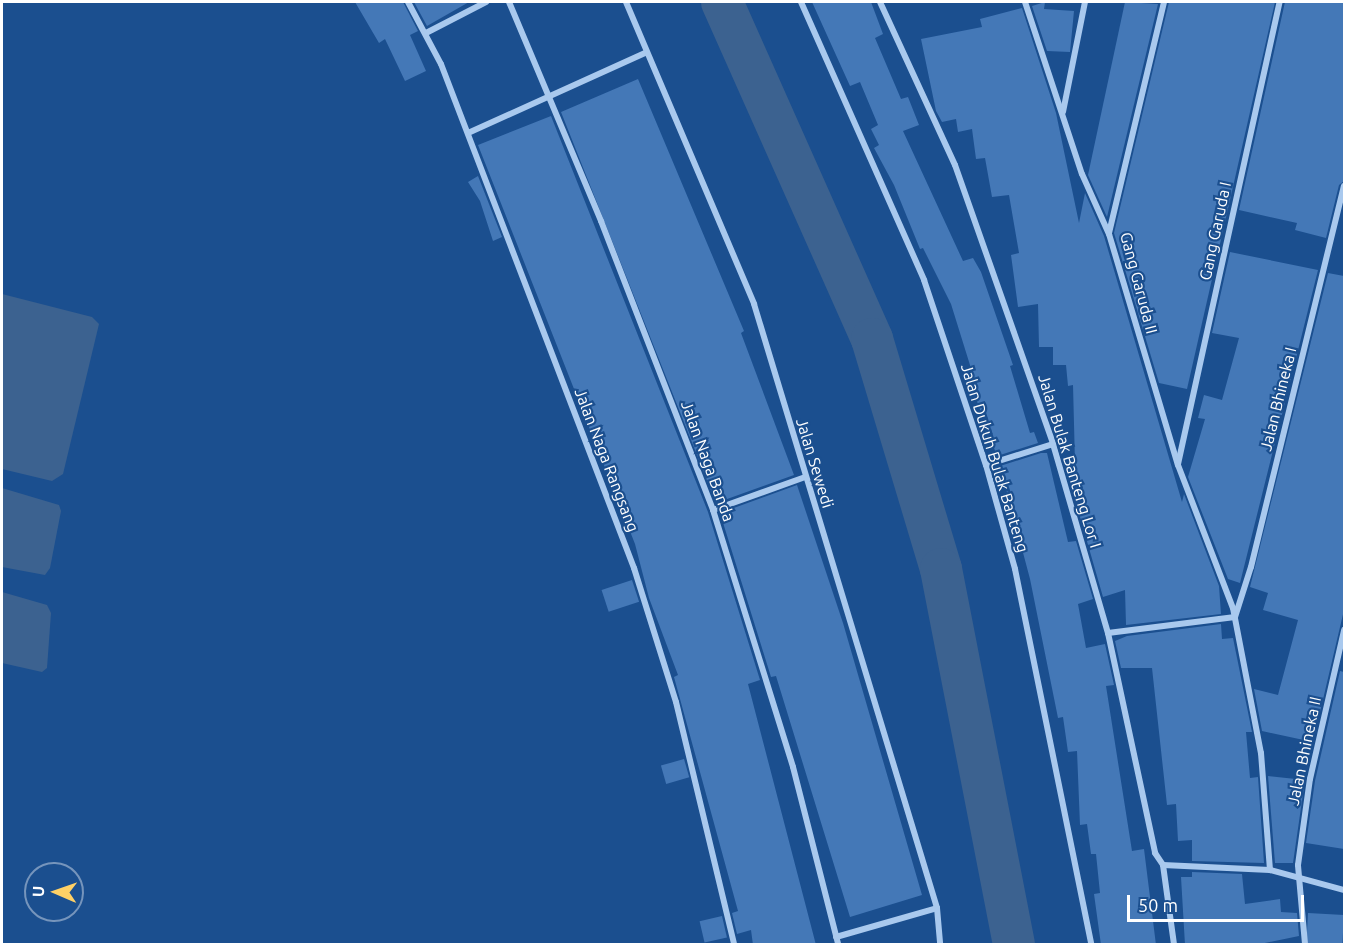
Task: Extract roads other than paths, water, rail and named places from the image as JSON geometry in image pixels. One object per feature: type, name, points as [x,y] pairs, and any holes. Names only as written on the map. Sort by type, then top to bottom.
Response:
[{"type":"street","name":"Jalan Naga Rangsang","points":[[408,2],[426,33],[468,133],[634,568],[676,702],[734,945]]},
{"type":"street","points":[[426,33],[486,2]]},
{"type":"street","name":"Jalan Naga Banda","points":[[509,2],[550,98],[714,510],[793,767],[838,945]]},
{"type":"street","name":"Jalan Sewedi","points":[[626,2],[754,304],[936,908],[940,945]]},
{"type":"street","name":"Jalan Dukuh Bulak Banteng","points":[[801,2],[924,280],[986,465],[1015,569],[1091,945]]},
{"type":"street","name":"Jalan Bulak Banteng Lor I","points":[[880,2],[955,165],[1053,444],[1108,633],[1155,854],[1163,865],[1174,945]]},
{"type":"street","points":[[1025,2],[1082,174],[1109,234]]},
{"type":"street","points":[[1063,112],[1085,2]]},
{"type":"street","name":"Gang Garuda II","points":[[1164,2],[1109,234],[1178,465]]},
{"type":"street","name":"Gang Garuda I","points":[[1178,465],[1280,2]]},
{"type":"street","points":[[468,133],[550,98],[647,52]]},
{"type":"street","name":"Jalan Bhineka I","points":[[1235,617],[1251,567],[1344,186]]},
{"type":"street","points":[[986,465],[1053,444]]},
{"type":"street","name":"Jalan Bhineka I","points":[[1178,465],[1235,617],[1261,753],[1270,870]]},
{"type":"street","points":[[714,510],[806,477]]},
{"type":"street","points":[[1108,633],[1235,617]]},
{"type":"street","name":"Jalan Bhineka II","points":[[1305,945],[1297,878],[1310,779],[1344,630]]},
{"type":"street","points":[[1163,865],[1270,870],[1344,890]]},
{"type":"street","points":[[836,937],[936,908]]},
{"type":"water","points":[[2,294],[92,317],[99,324],[63,474],[52,481],[2,469]]},
{"type":"water","points":[[2,488],[59,505],[61,511],[50,568],[45,575],[2,567]]},
{"type":"water","points":[[2,592],[47,605],[51,613],[47,668],[42,672],[2,663]]},
{"type":"waterway","points":[[722,2],[872,339],[941,569],[1014,944]]}]
